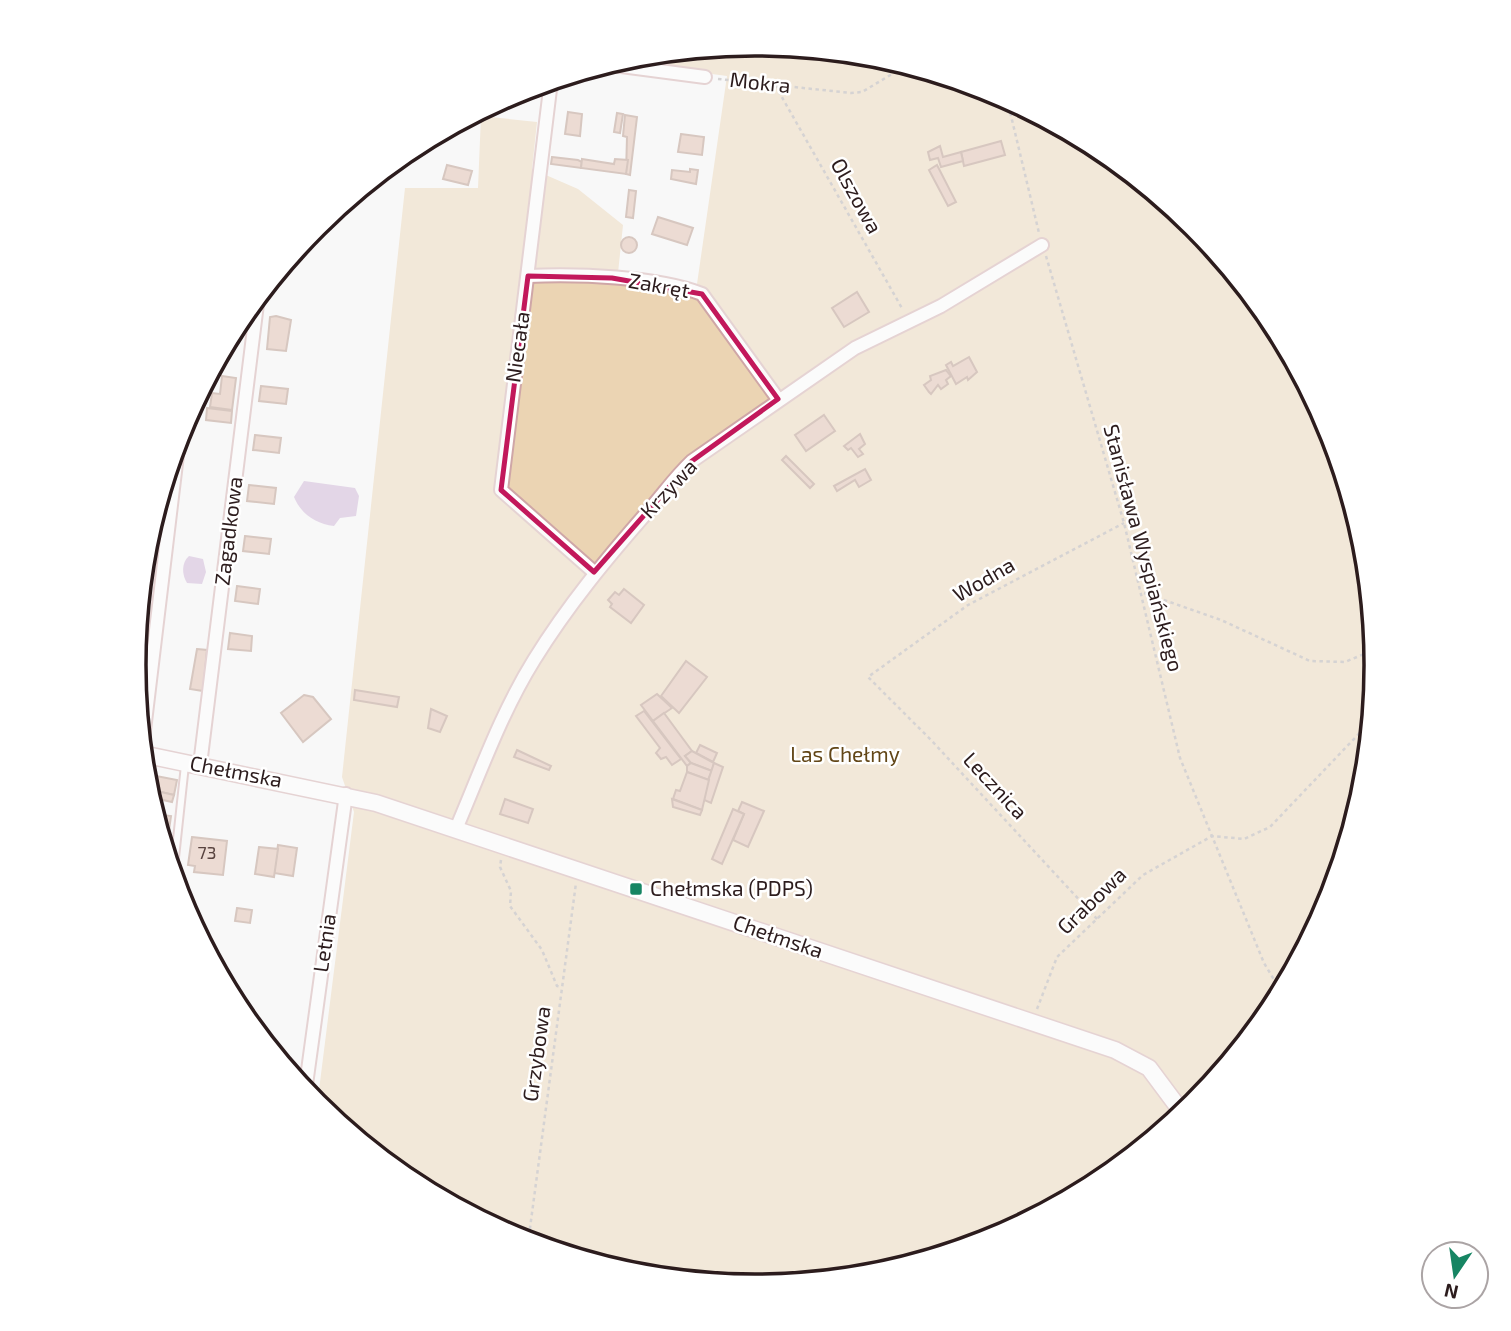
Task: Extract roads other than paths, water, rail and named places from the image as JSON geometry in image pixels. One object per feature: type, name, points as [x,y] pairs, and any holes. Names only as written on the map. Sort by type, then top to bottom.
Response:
[{"type":"street","name":"Mokra","points":[[637,68],[705,77]]},
{"type":"street","name":"Niecała","points":[[550,92],[500,490],[594,572]]},
{"type":"street","name":"Krzywa","points":[[456,829],[500,726],[533,662],[594,572],[652,507],[669,482],[692,461],[778,399],[855,348],[909,323],[1042,245]]},
{"type":"street","name":"Zakręt","points":[[528,276],[612,278],[689,289],[702,294],[778,399]]},
{"type":"street","name":"Zagadkowa","points":[[193,764],[255,319]]},
{"type":"street","points":[[147,705],[173,486]]},
{"type":"street","name":"Chełmska","points":[[153,756],[345,794],[1032,1022],[1138,1059],[1153,1073],[1177,1105]]},
{"type":"street","name":"Letnia","points":[[307,1077],[345,794]]},
{"type":"lane","points":[[177,856],[193,764]]},
{"type":"place","name":"Chełmska (PDPS)","points":[[636,889]]},
{"type":"park label","name":"Las Chełmy","points":[[845,755]]}]
